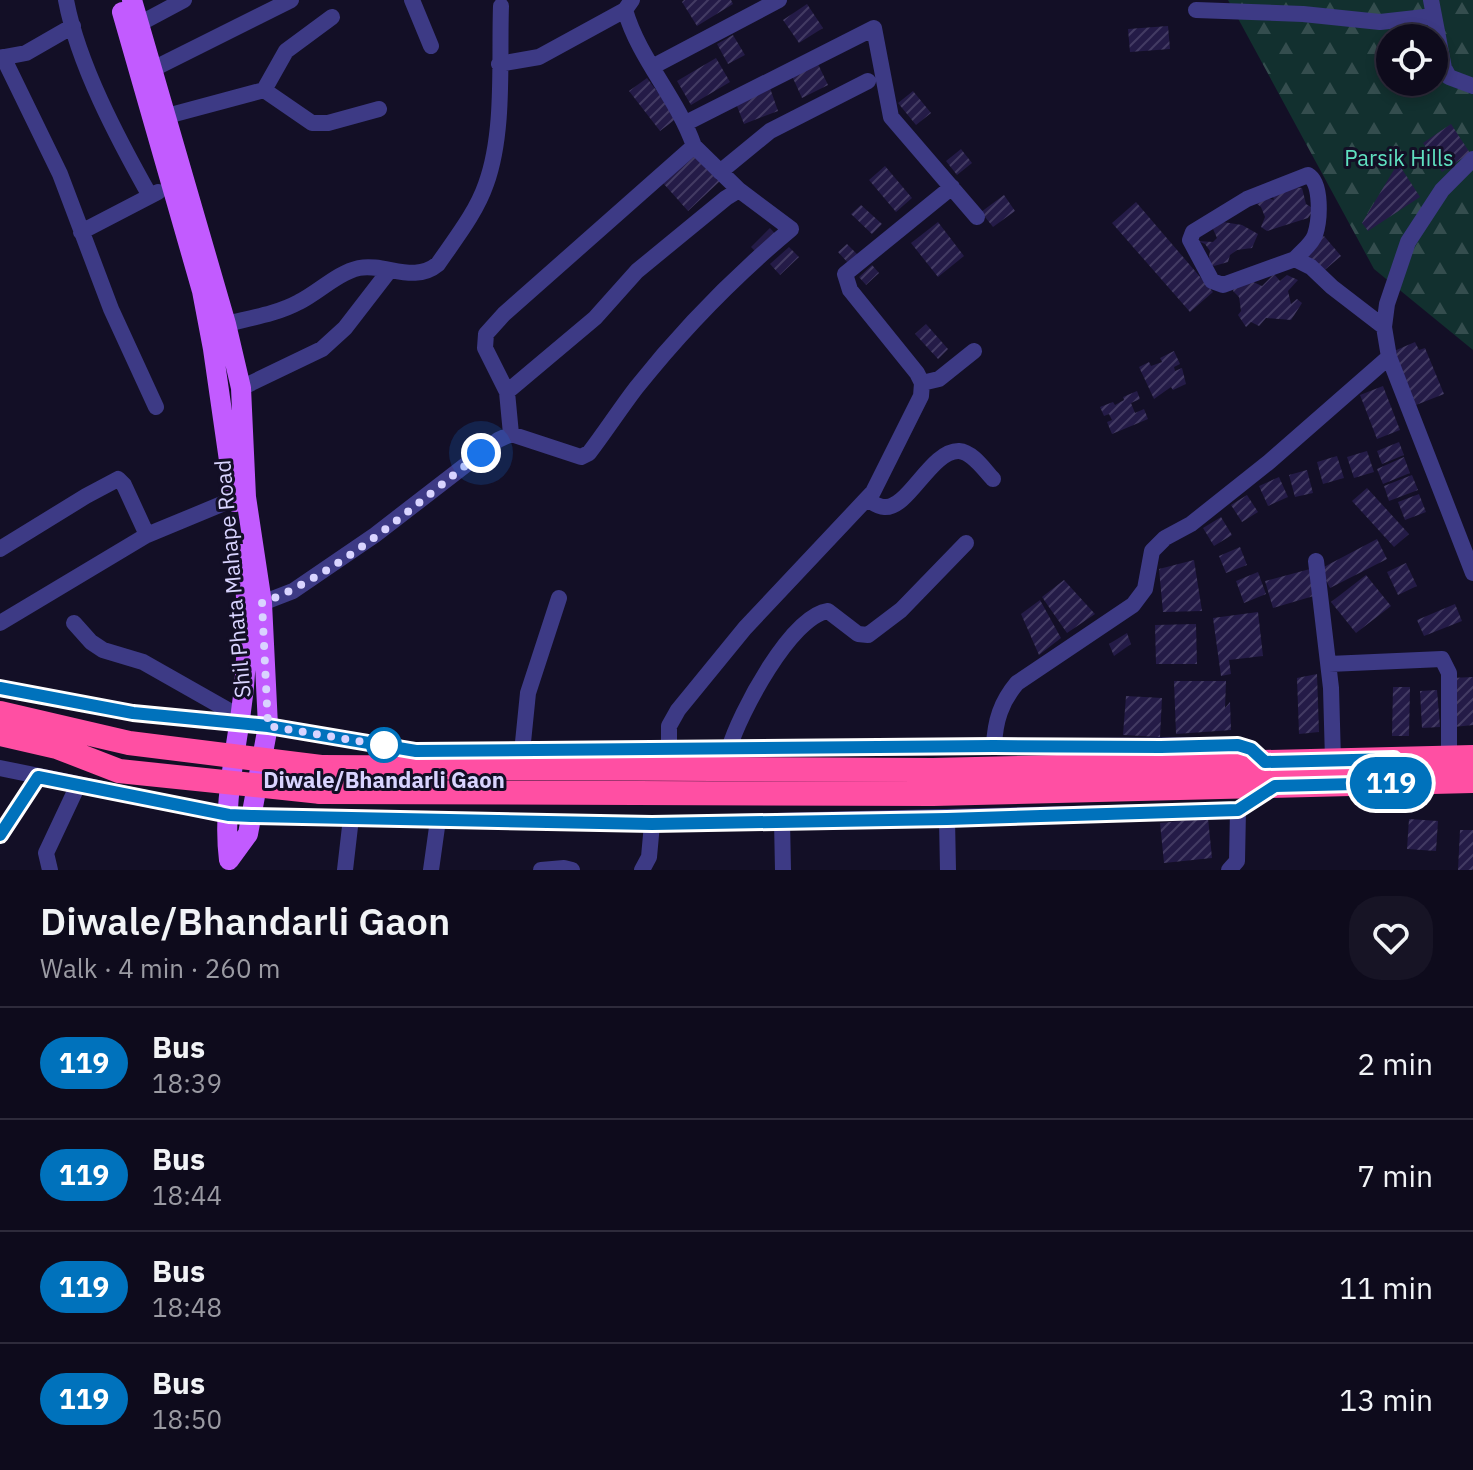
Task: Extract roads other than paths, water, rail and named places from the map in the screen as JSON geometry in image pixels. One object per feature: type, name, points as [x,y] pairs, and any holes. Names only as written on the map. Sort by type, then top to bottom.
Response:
[{"type":"highway","points":[[0,713],[129,743],[321,780]]},
{"type":"highway","points":[[0,734],[57,747],[119,771],[321,780],[933,770],[1275,786],[1473,781]]},
{"type":"highway","points":[[1130,777],[1265,762],[1461,757]]},
{"type":"highway","points":[[1394,759],[1395,783]]},
{"type":"main road","name":"Shil Phata Mahape Road","points":[[119,0],[226,324],[241,388],[240,498],[246,628],[240,721],[226,837],[230,865]]},
{"type":"main road","name":"Shil Phata Mahape Road","points":[[132,0],[167,116],[262,603],[268,726],[248,834],[230,865]]},
{"type":"street","points":[[66,0],[91,77],[150,196]]},
{"type":"street","points":[[139,24],[184,0]]},
{"type":"street","points":[[153,69],[291,0]]},
{"type":"street","points":[[412,0],[431,46]]},
{"type":"street","points":[[652,67],[779,0]]},
{"type":"street","points":[[262,603],[293,591],[382,530],[498,440],[511,434],[581,457],[589,453],[637,387],[682,335],[731,282],[791,229],[739,190],[694,146],[686,123],[632,34],[628,5],[539,57],[499,64]]},
{"type":"street","points":[[226,324],[295,304],[359,268],[416,273],[431,270],[438,264],[474,209],[486,184],[493,153],[501,6]]},
{"type":"street","points":[[1196,10],[1303,14],[1380,22],[1433,8],[1444,68],[1449,77],[1473,86]]},
{"type":"street","points":[[167,116],[264,90],[286,51],[332,17]]},
{"type":"street","points":[[73,26],[26,53],[1,58],[60,174],[111,309],[156,407]]},
{"type":"street","points":[[686,123],[874,28],[891,117],[977,217]]},
{"type":"street","points":[[720,172],[770,131],[868,81]]},
{"type":"street","points":[[264,90],[312,123],[328,123],[379,109]]},
{"type":"street","points":[[511,434],[507,392],[485,348],[486,334],[504,314],[694,146]]},
{"type":"street","points":[[1473,159],[1442,190],[1408,242],[1387,304],[1384,327],[1389,357],[1473,573]]},
{"type":"street","points":[[1295,259],[1315,235],[1318,192],[1316,182],[1308,175],[1247,199],[1193,232],[1190,240],[1212,281],[1223,285],[1295,259],[1311,267],[1384,327]]},
{"type":"street","points":[[81,232],[178,183]]},
{"type":"street","points":[[669,750],[669,726],[678,710],[745,628],[873,492],[921,396],[922,383],[850,290],[845,274],[952,187]]},
{"type":"street","points":[[507,392],[595,318],[637,271],[739,190]]},
{"type":"street","points":[[241,388],[322,349],[345,328],[389,271]]},
{"type":"street","points":[[922,383],[939,379],[974,351]]},
{"type":"street","points":[[994,746],[995,726],[1004,699],[1017,683],[1133,605],[1145,589],[1152,551],[1165,538],[1191,524],[1269,462],[1389,357]]},
{"type":"street","points":[[867,499],[880,507],[893,506],[936,463],[959,451],[971,456],[993,479]]},
{"type":"street","points":[[0,549],[118,479],[124,485],[147,535]]},
{"type":"street","points":[[0,623],[147,535],[240,498]]},
{"type":"street","points":[[729,749],[734,730],[762,678],[799,628],[818,612],[828,611],[858,634],[868,635],[901,610],[966,543]]},
{"type":"street","points":[[1316,561],[1329,664],[1333,760]]},
{"type":"street","points":[[522,752],[528,693],[559,598]]},
{"type":"street","points":[[74,623],[103,650],[143,662],[240,721]]},
{"type":"street","points":[[1329,664],[1442,659],[1449,673],[1461,757]]},
{"type":"street","points":[[0,688],[133,713],[240,721],[416,751],[1238,745],[1251,749],[1265,762]]},
{"type":"street","points":[[0,768],[229,815],[652,824],[1238,810],[1275,786]]},
{"type":"street","points":[[0,835],[38,777]]},
{"type":"street","points":[[50,870],[46,853],[78,785]]},
{"type":"street","points":[[1230,869],[1237,861],[1238,810]]},
{"type":"street","points":[[345,870],[351,818]]},
{"type":"street","points":[[947,819],[948,870]]},
{"type":"street","points":[[431,870],[438,820]]},
{"type":"street","points":[[782,821],[783,870]]},
{"type":"street","points":[[642,870],[649,857],[652,824]]},
{"type":"street","points":[[541,870],[572,870]]},
{"type":"place","name":"Diwale/Bhandarli Gaon","points":[[384,745]]},
{"type":"park label","name":"Parsik Hills","points":[[1399,157]]}]
